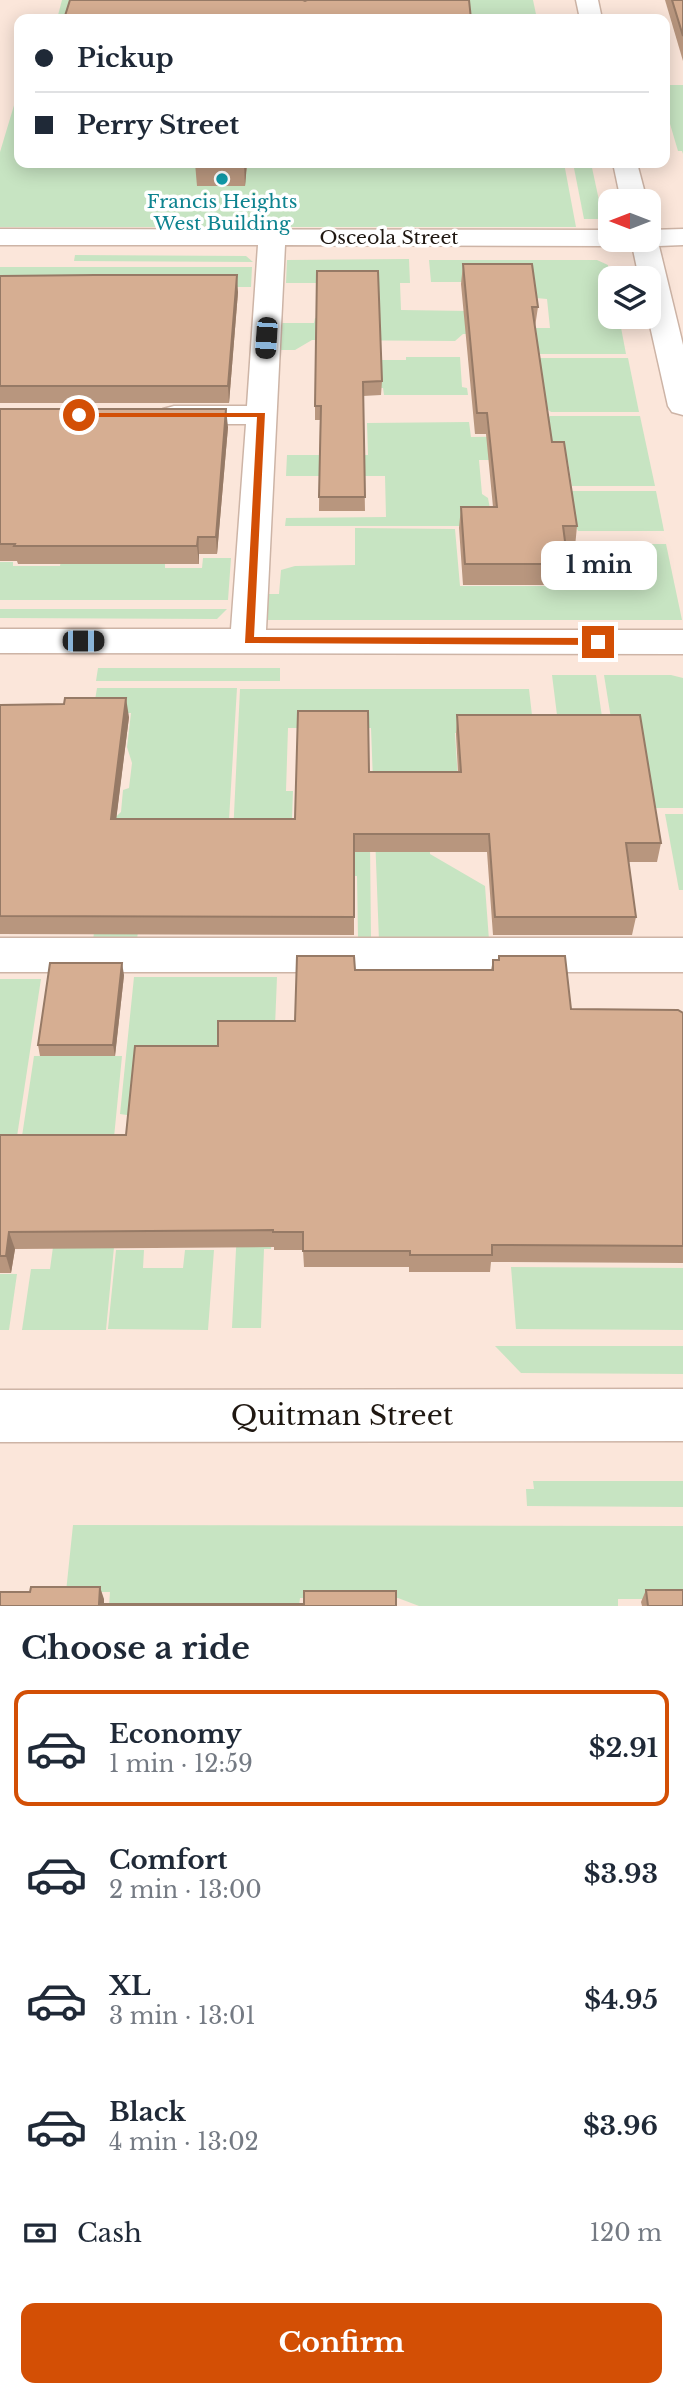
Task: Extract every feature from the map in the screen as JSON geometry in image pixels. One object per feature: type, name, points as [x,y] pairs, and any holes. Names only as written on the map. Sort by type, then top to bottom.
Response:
[{"type":"street","points":[[626,168],[631,189]]},
{"type":"street","name":"Osceola Street","points":[[0,237],[598,238]]},
{"type":"street","points":[[248,641],[272,237]]},
{"type":"street","points":[[662,237],[683,237]]},
{"type":"street","points":[[646,252],[683,406]]},
{"type":"street","points":[[152,415],[262,415]]},
{"type":"street","points":[[0,641],[683,642]]},
{"type":"street","points":[[0,955],[683,955]]},
{"type":"street","name":"Quitman Street","points":[[0,1416],[683,1415]]},
{"type":"green space","points":[[62,0],[533,0],[536,14],[58,14]]},
{"type":"green space","points":[[670,85],[683,85],[683,154],[678,151],[670,124]]},
{"type":"green space","points":[[14,105],[14,168],[565,168],[576,227],[0,227],[0,152]]},
{"type":"green space","points":[[574,168],[592,168],[598,196],[598,219],[584,219]]},
{"type":"green space","points":[[75,255],[246,256],[253,262],[74,261]]},
{"type":"green space","points":[[409,259],[410,283],[400,283],[401,310],[469,311],[472,328],[550,328],[547,299],[536,298],[533,282],[431,282],[429,260],[597,260],[608,266],[598,266],[598,329],[621,329],[626,354],[540,354],[539,350],[532,350],[530,334],[463,334],[455,341],[312,340],[295,350],[278,350],[279,323],[314,323],[315,318],[372,318],[371,283],[286,283],[287,260]]},
{"type":"green space","points":[[0,267],[252,267],[251,287],[220,287],[0,305]]},
{"type":"green space","points":[[406,357],[460,357],[462,387],[467,388],[468,395],[384,395],[383,388],[377,388],[376,360],[406,360]]},
{"type":"green space","points":[[538,358],[628,358],[639,412],[551,412],[546,408]]},
{"type":"green space","points":[[550,416],[640,416],[655,486],[572,486],[568,461],[546,461],[541,425]]},
{"type":"green space","points":[[469,422],[471,437],[536,436],[539,460],[479,460],[482,494],[488,498],[490,509],[514,526],[285,526],[286,518],[386,517],[385,476],[286,476],[287,455],[368,455],[367,423]]},
{"type":"green space","points":[[559,491],[656,491],[664,531],[578,531]]},
{"type":"green space","points":[[355,528],[455,529],[460,586],[568,586],[564,555],[583,544],[666,544],[682,620],[267,620],[268,594],[279,594],[281,570],[295,566],[355,565]]},
{"type":"green space","points":[[62,555],[118,555],[117,564],[165,564],[165,568],[202,568],[203,558],[231,558],[228,600],[0,600],[0,562],[13,562],[13,566],[60,566]]},
{"type":"green space","points":[[0,609],[227,609],[217,619],[0,618]]},
{"type":"green space","points":[[98,668],[280,668],[280,681],[96,681]]},
{"type":"green space","points":[[552,675],[596,675],[604,731],[559,731]]},
{"type":"green space","points":[[604,675],[671,675],[683,678],[683,808],[652,808],[613,731]]},
{"type":"green space","points":[[97,688],[237,688],[228,836],[141,902],[137,940],[93,941],[106,826],[121,812],[123,790],[129,788],[132,763],[127,747],[131,713],[93,712]]},
{"type":"green space","points":[[240,689],[529,689],[534,733],[455,733],[459,796],[428,797],[430,854],[485,886],[489,940],[379,941],[371,728],[288,728],[286,791],[293,791],[291,847],[233,835]]},
{"type":"green space","points":[[665,814],[683,814],[683,890],[679,890]]},
{"type":"green space","points":[[370,843],[371,937],[358,937],[357,876],[287,876]]},
{"type":"green space","points":[[134,977],[277,977],[271,1126],[276,1126],[271,1249],[264,1249],[261,1328],[232,1328],[242,1132],[120,1114]]},
{"type":"green space","points":[[0,979],[41,979],[16,1143],[0,1143]]},
{"type":"green space","points":[[34,1056],[122,1056],[110,1178],[114,1247],[106,1330],[22,1330],[31,1269],[50,1269],[67,1144],[21,1143]]},
{"type":"green space","points":[[116,1250],[144,1250],[143,1268],[183,1268],[185,1250],[214,1250],[208,1330],[108,1329]]},
{"type":"green space","points":[[511,1267],[683,1268],[683,1330],[516,1329]]},
{"type":"green space","points":[[0,1274],[17,1274],[9,1330],[0,1330]]},
{"type":"green space","points":[[495,1346],[683,1346],[683,1374],[521,1373]]},
{"type":"green space","points":[[533,1481],[683,1481],[683,1507],[527,1506],[526,1489],[534,1489]]},
{"type":"green space","points":[[73,1525],[683,1526],[683,1599],[618,1599],[618,1606],[419,1606],[398,1598],[300,1598],[299,1606],[109,1606],[110,1592],[66,1592]]},
{"type":"building","points":[[70,0],[469,0],[470,14],[66,14]]},
{"type":"building","points":[[672,0],[683,0],[683,36]]},
{"type":"building","points":[[463,264],[532,264],[538,307],[532,307],[552,442],[564,442],[577,526],[563,526],[568,564],[465,564],[461,507],[497,507],[487,413],[477,413]]},
{"type":"building","points":[[317,271],[378,271],[382,381],[363,382],[365,497],[319,497],[321,406],[315,406]]},
{"type":"building","points":[[237,275],[228,386],[0,386],[0,276]]},
{"type":"building","points":[[0,409],[226,409],[216,537],[198,537],[197,546],[0,544]]},
{"type":"building","points":[[65,698],[126,698],[111,819],[295,819],[298,711],[368,711],[369,772],[461,772],[457,715],[640,715],[661,843],[626,843],[636,917],[495,917],[489,834],[354,834],[354,917],[0,916],[0,705],[64,704]]},
{"type":"building","points":[[297,956],[354,956],[355,970],[493,970],[493,960],[499,960],[499,956],[565,956],[571,1009],[678,1010],[683,1013],[683,1246],[492,1245],[492,1255],[410,1255],[410,1251],[303,1251],[303,1232],[273,1230],[9,1232],[6,1256],[0,1256],[0,1135],[126,1135],[135,1046],[218,1046],[218,1021],[295,1021]]},
{"type":"building","points":[[50,963],[122,963],[113,1045],[38,1045]]},
{"type":"building","points":[[31,1587],[100,1587],[99,1604],[304,1604],[304,1591],[396,1591],[396,1606],[0,1606],[0,1592],[30,1592]]},
{"type":"building","points":[[646,1590],[683,1590],[683,1606],[648,1606]]},
{"type":"place","name":"Francis Heights West Building","points":[[222,179]]},
{"type":"route","points":[[79,415],[262,415],[248,641],[598,642]]}]
